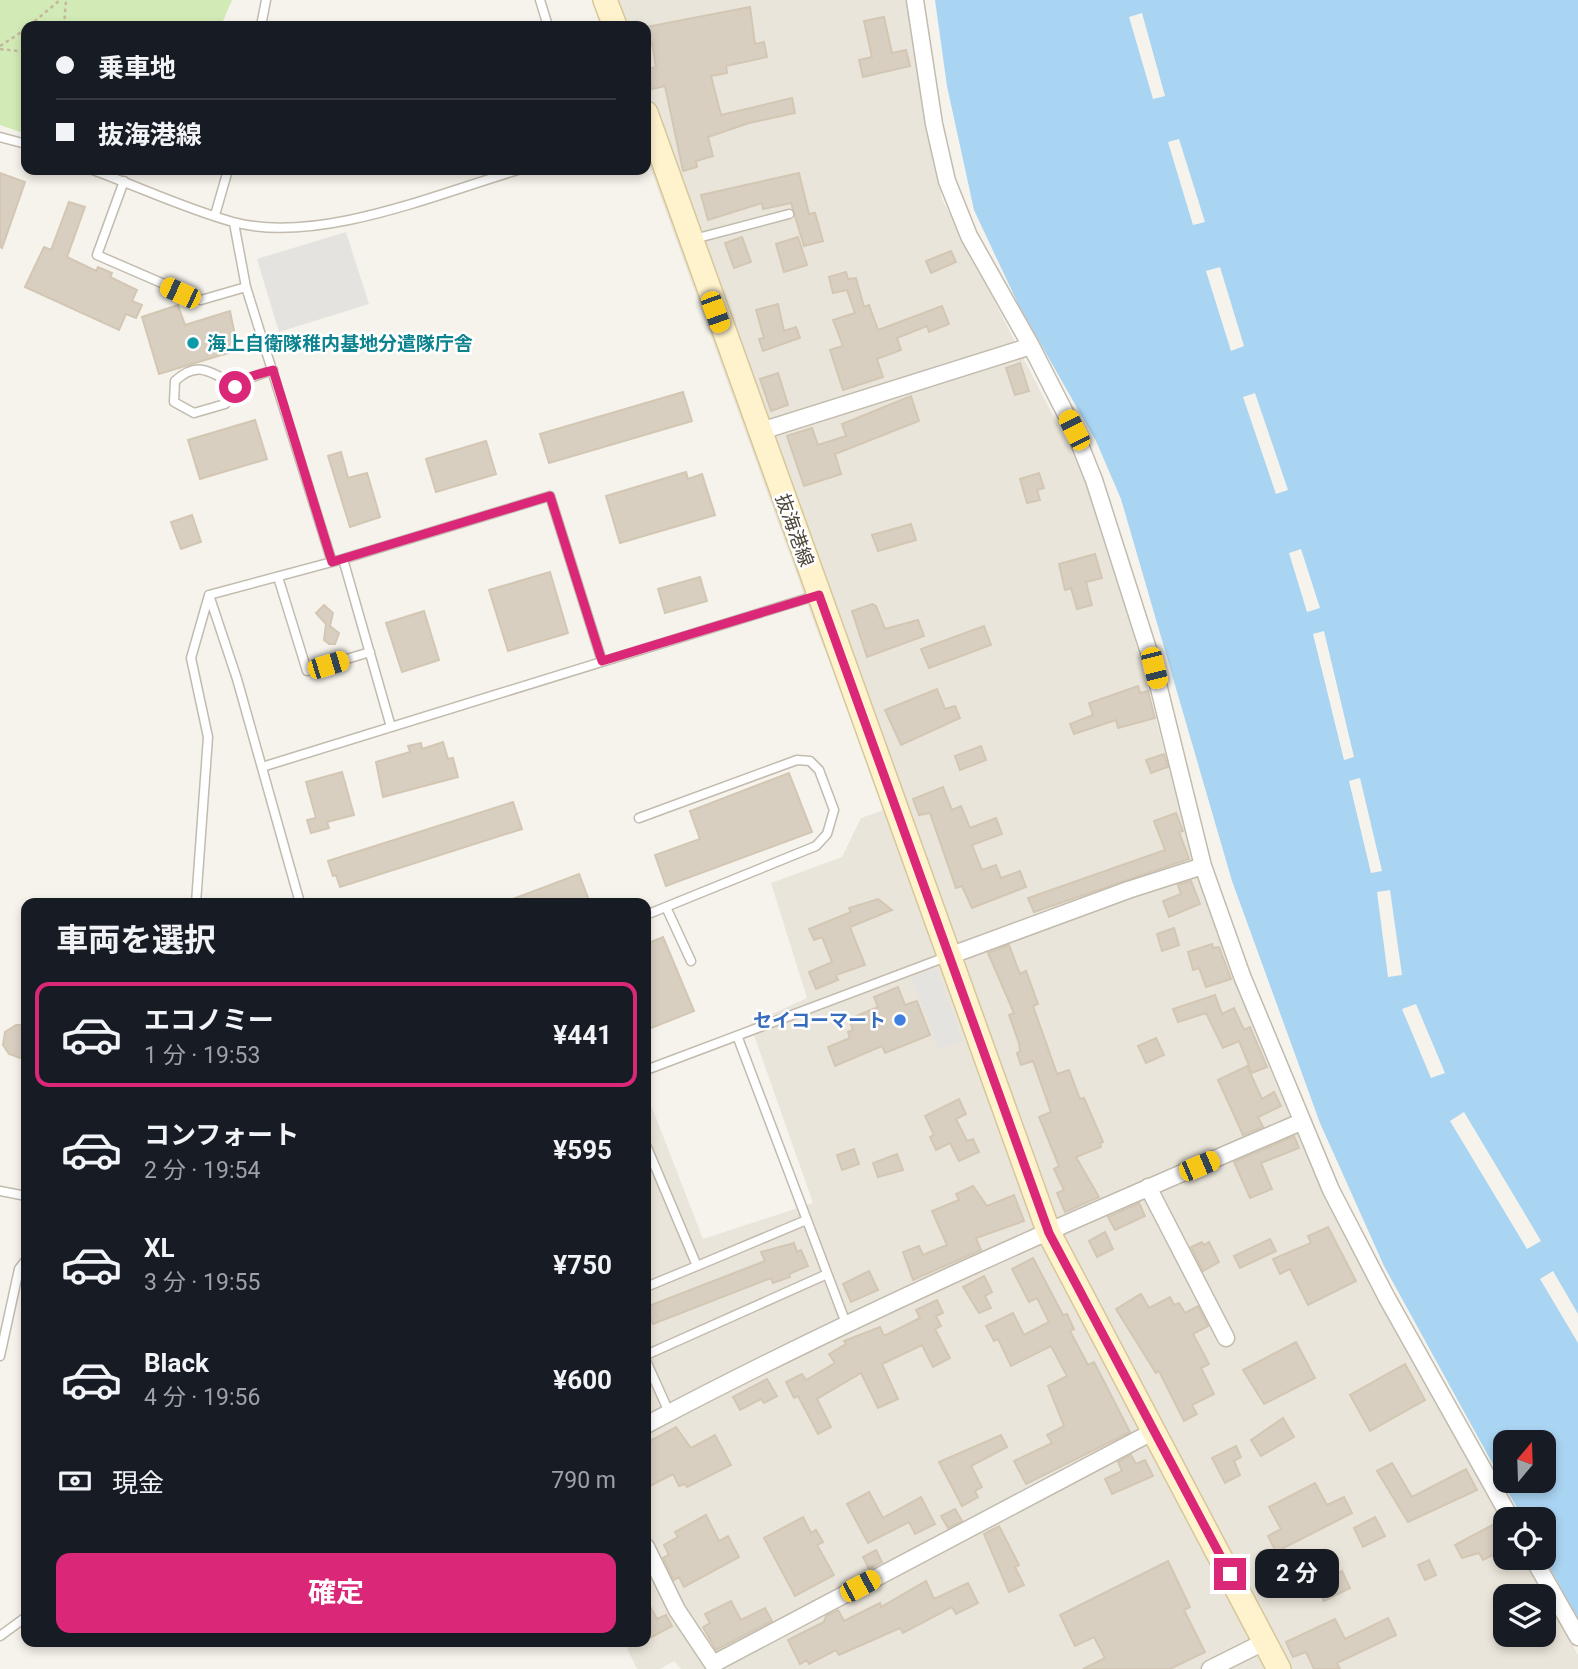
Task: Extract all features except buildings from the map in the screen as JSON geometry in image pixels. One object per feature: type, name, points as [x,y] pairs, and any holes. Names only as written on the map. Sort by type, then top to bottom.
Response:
[{"type":"main road","points":[[605,0],[613,21]]},
{"type":"main road","name":"抜海港線","points":[[651,135],[1049,1233],[1279,1669]]},
{"type":"street","points":[[915,0],[934,124],[947,181],[970,236],[1074,430],[1094,480],[1154,668],[1203,866],[1301,1122],[1331,1191],[1387,1298],[1504,1507]]},
{"type":"street","points":[[758,432],[1031,346]]},
{"type":"street","points":[[949,956],[1128,890],[1203,866]]},
{"type":"street","points":[[651,1421],[847,1326],[1148,1187],[1301,1122]]},
{"type":"street","points":[[1148,1187],[1226,1338]]},
{"type":"street","points":[[651,1557],[677,1610],[713,1664],[1154,1431]]},
{"type":"street","points":[[1540,1570],[1578,1637]]},
{"type":"street","points":[[1210,1669],[1266,1641]]},
{"type":"lane","points":[[262,21],[265,0]]},
{"type":"lane","points":[[540,0],[546,21]]},
{"type":"lane","points":[[0,137],[21,143]]},
{"type":"lane","points":[[107,175],[234,222],[262,227],[313,227],[346,222],[501,175]]},
{"type":"lane","points":[[215,215],[227,175]]},
{"type":"lane","points":[[124,181],[97,256],[201,300],[246,288]]},
{"type":"lane","points":[[690,240],[789,214]]},
{"type":"lane","points":[[234,222],[246,288],[332,562]]},
{"type":"lane","points":[[235,381],[234,395],[225,404],[194,413],[174,402],[176,381],[188,373],[203,369],[235,381],[273,370]]},
{"type":"lane","points":[[209,595],[343,559],[550,496],[602,661]]},
{"type":"lane","points":[[343,559],[391,727]]},
{"type":"lane","points":[[278,577],[307,671],[370,652]]},
{"type":"lane","points":[[209,595],[299,898]]},
{"type":"lane","points":[[196,898],[208,737],[191,658],[209,595]]},
{"type":"lane","points":[[262,767],[819,595]]},
{"type":"lane","points":[[639,818],[797,760],[810,761],[819,770],[834,810],[827,834],[816,846],[651,913]]},
{"type":"lane","points":[[666,906],[691,961]]},
{"type":"lane","points":[[651,1068],[738,1038],[949,956]]},
{"type":"lane","points":[[738,1038],[804,1221],[847,1326]]},
{"type":"lane","points":[[651,1157],[697,1266]]},
{"type":"lane","points":[[0,1191],[21,1195]]},
{"type":"lane","points":[[651,1285],[804,1221]]},
{"type":"lane","points":[[0,1356],[21,1266]]},
{"type":"lane","points":[[651,1353],[825,1275]]},
{"type":"lane","points":[[651,1372],[669,1412]]},
{"type":"lane","points":[[0,1636],[21,1621]]},
{"type":"path","points":[[35,21],[60,0]]},
{"type":"path","points":[[64,21],[66,0]]},
{"type":"path","points":[[0,48],[21,32]]},
{"type":"path","points":[[0,48],[21,51]]},
{"type":"shaded area","points":[[602,0],[909,0],[942,199],[1087,482],[1134,637],[1199,880],[1290,1115],[1348,1243],[1498,1507],[1493,1507],[1493,1570],[1532,1570],[1540,1584],[1493,1584],[1493,1647],[1556,1647],[1556,1614],[1578,1655],[1578,1669],[681,1669],[674,1661],[660,1669],[637,1669],[626,1647],[651,1647],[651,1105],[703,1239],[813,1203],[750,1024],[807,998],[771,883],[842,857],[861,818],[887,809],[815,625],[651,170],[651,21],[608,21]]},
{"type":"shaded area","points":[[346,232],[369,304],[279,332],[257,259]]},
{"type":"shaded area","points":[[936,968],[963,1041],[939,1050],[911,977]]},
{"type":"green space","points":[[0,0],[232,0],[223,21],[21,21],[21,132],[0,125]]},
{"type":"water","points":[[935,0],[1578,0],[1578,1620],[1551,1570],[1556,1570],[1556,1507],[1516,1507],[1509,1493],[1556,1493],[1556,1430],[1493,1430],[1493,1464],[1384,1266],[1320,1123],[1232,881],[1121,499],[1096,441],[1019,306],[974,210],[947,86]]},
{"type":"pier","points":[[1142,13],[1165,96],[1153,99],[1129,17]]},
{"type":"pier","points":[[1179,139],[1205,222],[1193,225],[1168,142]]},
{"type":"pier","points":[[1220,267],[1244,346],[1231,351],[1206,271]]},
{"type":"pier","points":[[1255,393],[1288,490],[1276,494],[1243,397]]},
{"type":"pier","points":[[1301,549],[1320,608],[1307,612],[1289,553]]},
{"type":"pier","points":[[1324,631],[1354,757],[1344,760],[1313,634]]},
{"type":"pier","points":[[1360,778],[1382,871],[1371,873],[1349,781]]},
{"type":"pier","points":[[1390,890],[1402,975],[1388,977],[1377,892]]},
{"type":"pier","points":[[1416,1004],[1445,1073],[1431,1078],[1402,1009]]},
{"type":"pier","points":[[1464,1112],[1541,1241],[1527,1249],[1450,1121]]},
{"type":"pier","points":[[1553,1271],[1578,1314],[1578,1343],[1540,1279]]},
{"type":"place","name":"海上自衛隊稚内基地分遣隊庁舎","points":[[193,343]]},
{"type":"place","name":"セイコーマート","points":[[900,1020]]},
{"type":"route","points":[[235,387],[235,381],[273,370],[332,562],[550,496],[602,661],[819,595],[1049,1233],[1230,1574]]}]
